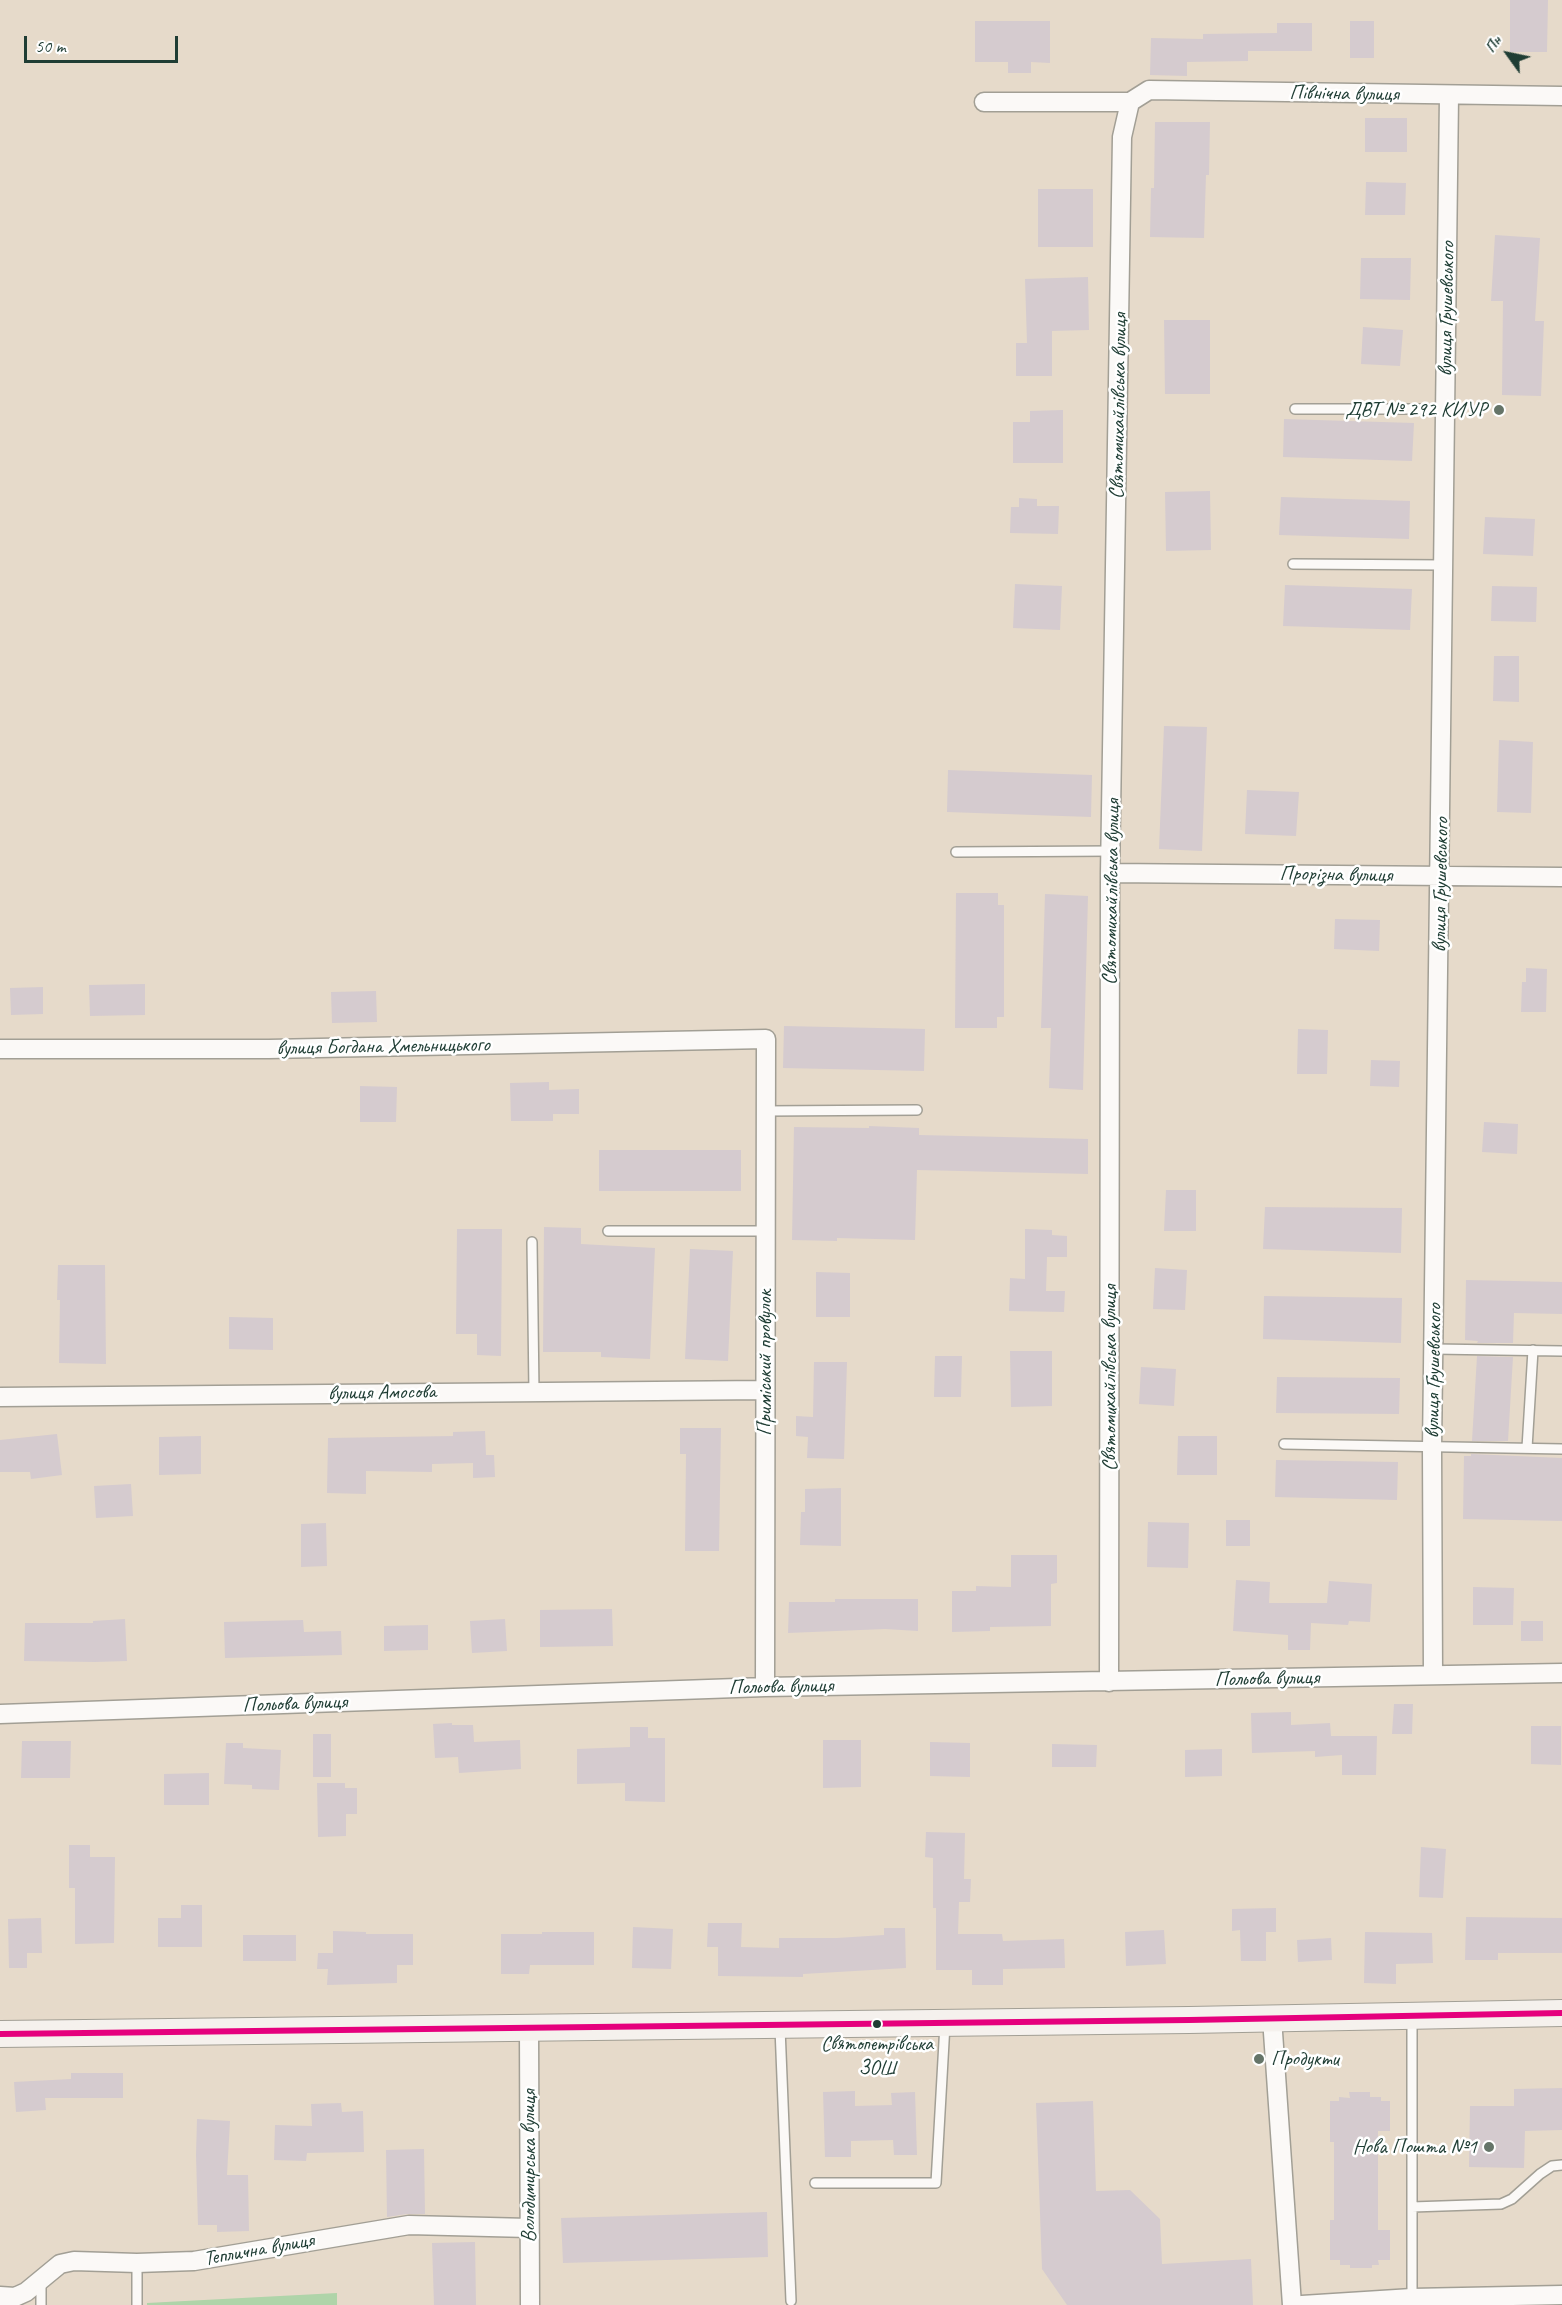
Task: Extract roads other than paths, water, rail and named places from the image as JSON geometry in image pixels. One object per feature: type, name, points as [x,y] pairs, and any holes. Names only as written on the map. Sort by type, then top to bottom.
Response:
[{"type":"main road","points":[[0,2034],[1562,2013]]},
{"type":"street","name":"Північна вулиця","points":[[1130,102],[1149,90],[1562,96]]},
{"type":"street","name":"вулиця Грушевського","points":[[1433,1675],[1432,1447],[1441,876],[1449,96]]},
{"type":"street","points":[[984,102],[1130,102]]},
{"type":"street","name":"Святомихайлівська вулиця","points":[[1109,1682],[1110,873],[1122,137],[1130,102]]},
{"type":"street","name":"Прорізна вулиця","points":[[1110,873],[1562,877]]},
{"type":"street","name":"вулиця Богдана Хмельницького","points":[[0,1048],[269,1049],[766,1039]]},
{"type":"street","name":"Приміський провулок","points":[[765,1687],[766,1039]]},
{"type":"street","name":"вулиця Амосова","points":[[0,1397],[764,1390]]},
{"type":"street","name":"Польова вулиця","points":[[0,1714],[765,1687],[1562,1673]]},
{"type":"street","points":[[1272,2018],[1292,2305]]},
{"type":"street","name":"Володимирська вулиця","points":[[529,2027],[530,2305]]},
{"type":"street","name":"Теплична вулиця","points":[[0,2296],[15,2297],[27,2292],[60,2264],[74,2260],[137,2263],[194,2261],[409,2225],[529,2228]]},
{"type":"street","points":[[1302,2305],[1412,2298],[1562,2295]]},
{"type":"lane","points":[[1294,409],[1446,409]]},
{"type":"lane","points":[[1293,564],[1444,565]]},
{"type":"lane","points":[[956,852],[1112,851]]},
{"type":"lane","points":[[765,1111],[917,1110]]},
{"type":"lane","points":[[608,1231],[765,1231]]},
{"type":"lane","points":[[532,1242],[534,1392]]},
{"type":"lane","points":[[1434,1349],[1562,1351]]},
{"type":"lane","points":[[1527,1448],[1533,1350]]},
{"type":"lane","points":[[1284,1444],[1562,1449]]},
{"type":"lane","points":[[1412,2015],[1412,2298]]},
{"type":"lane","points":[[815,2183],[936,2183],[945,2022]]},
{"type":"lane","points":[[780,2024],[791,2301]]},
{"type":"lane","points":[[1412,2207],[1501,2204],[1512,2199],[1552,2166],[1562,2165]]},
{"type":"lane","points":[[136,2305],[137,2263]]},
{"type":"lane","points":[[41,2279],[41,2305]]},
{"type":"place","name":"ДВТ № 292 КИУР","points":[[1499,410]]},
{"type":"place","name":"Святопетрівська ЗОШ","points":[[877,2024]]},
{"type":"place","name":"Продукти","points":[[1259,2059]]},
{"type":"place","name":"Нова Пошта №1","points":[[1489,2147]]}]
